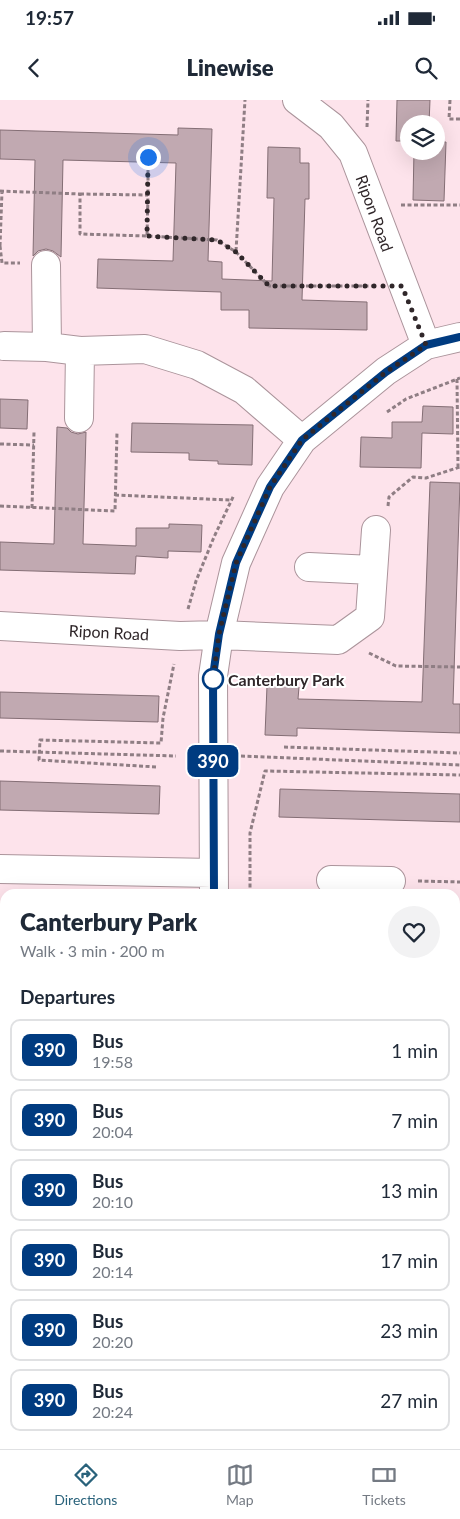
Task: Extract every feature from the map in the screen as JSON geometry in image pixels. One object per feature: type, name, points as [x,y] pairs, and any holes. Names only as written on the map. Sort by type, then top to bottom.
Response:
[{"type":"street","name":"Ripon Road","points":[[297,100],[331,126],[353,153],[426,345]]},
{"type":"street","points":[[46,264],[47,347]]},
{"type":"street","points":[[0,869],[214,883],[213,676],[219,634],[236,563],[270,487],[302,440],[386,372],[426,345],[460,337]]},
{"type":"street","points":[[4,346],[47,347],[80,351],[145,349],[197,365],[244,390],[302,440]]},
{"type":"street","points":[[79,418],[80,351]]},
{"type":"street","points":[[339,639],[370,617],[376,530]]},
{"type":"street","points":[[309,567],[372,570]]},
{"type":"street","name":"Ripon Road","points":[[0,626],[180,636],[219,634],[339,639]]},
{"type":"street","points":[[331,880],[360,887],[392,881]]},
{"type":"path","points":[[236,252],[245,100]]},
{"type":"path","points":[[450,100],[449,119],[460,119]]},
{"type":"path","points":[[147,236],[148,157]]},
{"type":"path","points":[[0,246],[1,191],[148,195]]},
{"type":"path","points":[[80,194],[80,234],[217,240],[236,252],[269,286],[402,286]]},
{"type":"path","points":[[372,205],[460,205]]},
{"type":"path","points":[[376,530],[386,531],[389,497],[413,478],[426,478],[459,468],[458,379],[406,399],[387,412]]},
{"type":"path","points":[[32,508],[34,432]]},
{"type":"path","points":[[0,506],[115,511],[117,432]]},
{"type":"path","points":[[0,444],[34,446]]},
{"type":"path","points":[[115,495],[230,500]]},
{"type":"path","points":[[339,639],[396,666],[460,667]]},
{"type":"path","points":[[284,747],[460,753]]},
{"type":"path","points":[[0,751],[176,756]]},
{"type":"path","points":[[238,756],[460,765]]},
{"type":"path","points":[[250,889],[250,833],[265,771],[460,775]]},
{"type":"path","points":[[392,881],[460,882]]},
{"type":"building","points":[[397,100],[430,100],[429,115],[400,115],[400,141],[396,141]]},
{"type":"building","points":[[178,128],[212,129],[208,261],[222,262],[222,279],[272,281],[274,198],[267,198],[268,147],[300,148],[300,163],[309,163],[309,199],[305,199],[302,300],[367,302],[367,330],[249,328],[249,310],[221,310],[221,292],[97,288],[98,259],[173,261],[176,163],[63,160],[61,257],[53,251],[46,249],[38,251],[33,256],[35,160],[0,159],[0,130],[178,135]]},
{"type":"building","points":[[446,142],[444,201],[413,200],[414,160],[445,160]]},
{"type":"building","points":[[0,399],[28,400],[27,429],[0,428]]},
{"type":"building","points":[[423,406],[453,407],[453,434],[422,433],[421,468],[360,467],[361,437],[392,438],[392,422],[422,422]]},
{"type":"building","points":[[132,423],[253,425],[252,465],[218,464],[218,461],[189,460],[189,453],[131,452]]},
{"type":"building","points":[[57,427],[67,428],[71,432],[78,434],[86,432],[83,544],[136,546],[136,528],[169,528],[169,524],[202,525],[201,552],[168,551],[168,558],[136,556],[135,574],[0,570],[0,542],[54,544]]},
{"type":"building","points":[[430,482],[460,483],[453,704],[460,704],[460,733],[297,728],[297,736],[265,735],[267,686],[299,687],[298,699],[422,702]]},
{"type":"building","points":[[0,692],[159,696],[158,722],[0,718]]},
{"type":"building","points":[[0,781],[160,786],[159,814],[0,810]]},
{"type":"building","points":[[280,789],[460,794],[460,822],[279,817]]},
{"type":"bus line","name":"390","points":[[214,889],[213,676],[219,634],[236,563],[256,518],[270,487],[302,440],[386,372],[426,345],[460,337]]},
{"type":"place","name":"Canterbury Park","points":[[213,679]]},
{"type":"route","points":[[148,157],[147,236],[217,240],[236,252],[269,286],[402,286],[426,345],[386,372],[302,440],[270,487],[236,563],[219,634],[213,679]]}]
